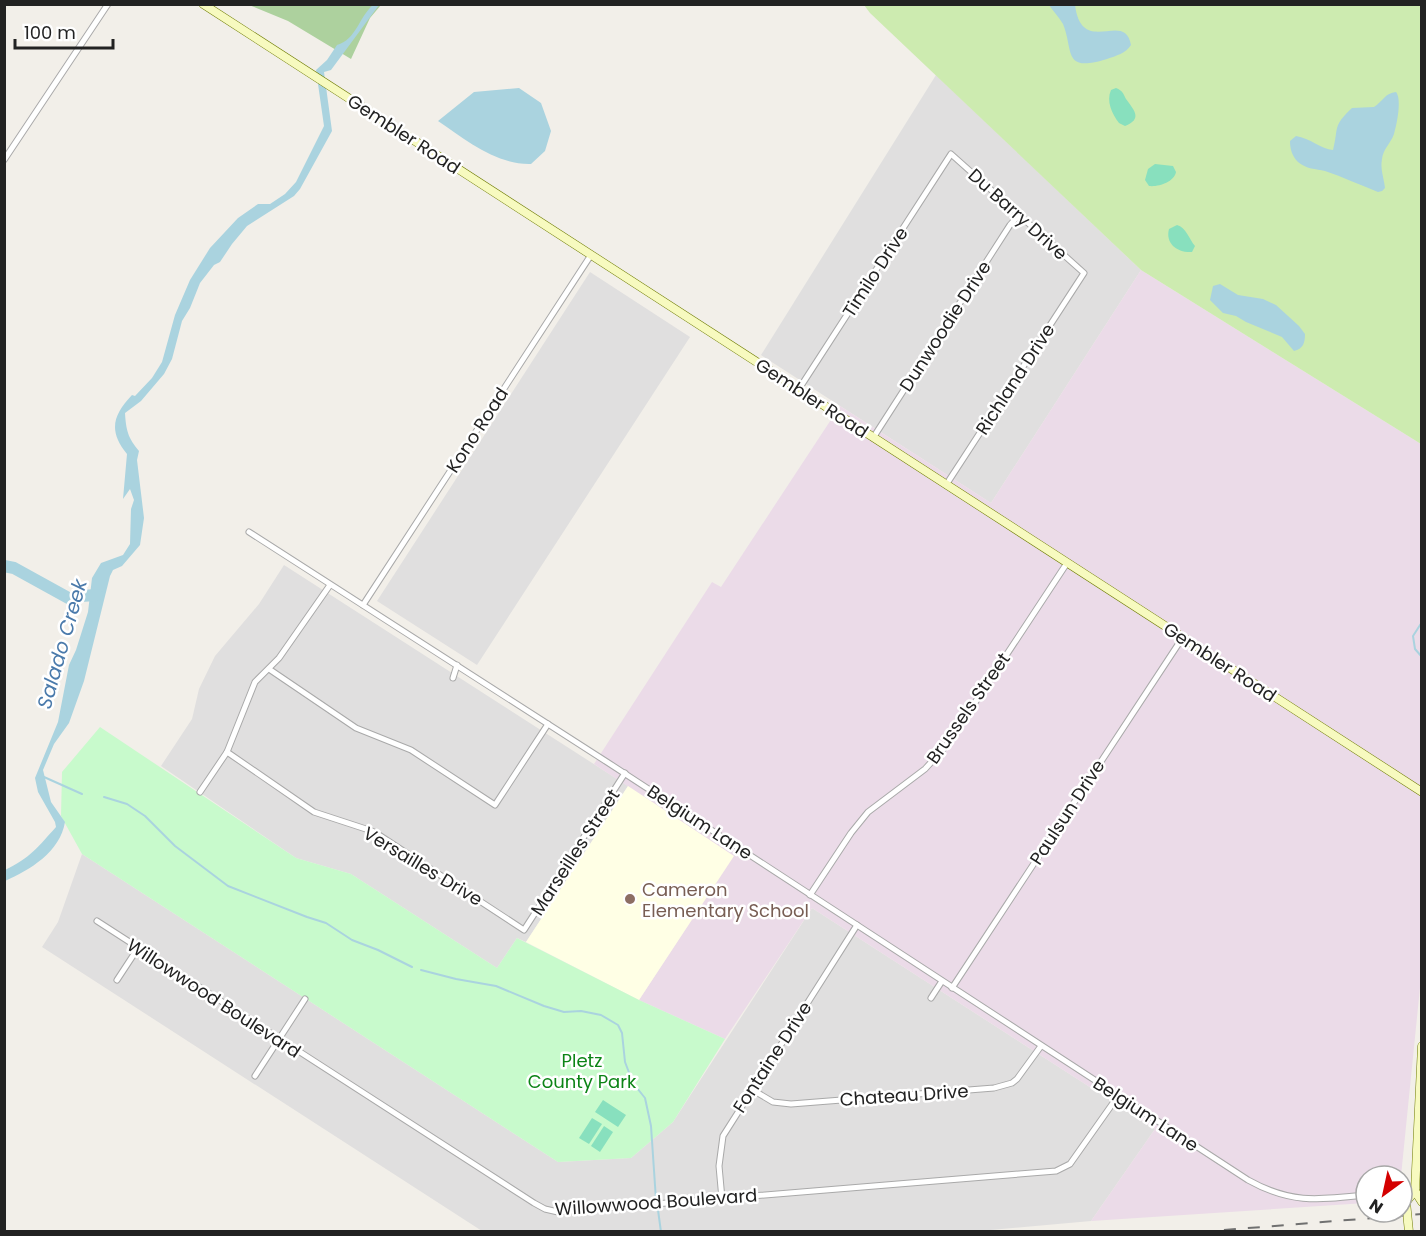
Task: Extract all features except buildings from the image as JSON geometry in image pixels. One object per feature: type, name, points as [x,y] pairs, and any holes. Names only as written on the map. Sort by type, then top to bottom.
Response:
[{"type":"main road","name":"Gembler Road","points":[[203,4],[1422,792]]},
{"type":"main road","points":[[1422,1046],[1415,1191],[1422,1202]]},
{"type":"main road","points":[[1409,1232],[1406,1202],[1415,1191]]},
{"type":"street","points":[[4,160],[108,4]]},
{"type":"street","name":"Du Barry Drive","points":[[951,154],[1084,273]]},
{"type":"street","name":"Timilo Drive","points":[[799,389],[951,154]]},
{"type":"street","name":"Dunwoodie Drive","points":[[873,438],[1019,215]]},
{"type":"street","name":"Kono Road","points":[[363,605],[591,255]]},
{"type":"street","name":"Richland Drive","points":[[946,485],[1084,273]]},
{"type":"street","name":"Belgium Lane","points":[[249,532],[625,773],[1248,1180],[1268,1191],[1304,1199],[1354,1197]]},
{"type":"street","name":"Brussels Street","points":[[810,895],[851,833],[868,812],[925,769],[946,745],[1067,563]]},
{"type":"street","points":[[200,792],[227,752],[255,682],[269,669],[294,637],[330,585]]},
{"type":"street","name":"Paulsun Drive","points":[[951,987],[1183,637]]},
{"type":"street","points":[[453,678],[457,665]]},
{"type":"street","points":[[269,669],[356,728],[411,750],[495,805],[548,724]]},
{"type":"street","name":"Versailles Drive","points":[[227,752],[314,812],[372,831],[525,930]]},
{"type":"street","name":"Marseilles Street","points":[[525,930],[625,773]]},
{"type":"street","name":"Willowwood Boulevard","points":[[97,921],[545,1209],[558,1212],[1056,1171],[1070,1164],[1118,1096]]},
{"type":"street","name":"Fontaine Drive","points":[[722,1199],[719,1166],[723,1136],[857,926]]},
{"type":"street","points":[[117,980],[138,948]]},
{"type":"street","points":[[931,998],[942,981]]},
{"type":"street","points":[[255,1076],[304,999]]},
{"type":"street","name":"Chateau Drive","points":[[752,1089],[773,1102],[791,1104],[994,1088],[1012,1083],[1017,1079],[1041,1046]]},
{"type":"shaded area","points":[[936,75],[1141,270],[991,503],[761,355]]},
{"type":"shaded area","points":[[1141,270],[1421,444],[1422,968],[1402,1164],[1354,1164],[1354,1204],[1091,1221],[1155,1129],[812,908],[725,1039],[639,1000],[733,856],[594,764],[712,582],[721,587],[840,406],[991,503]]},
{"type":"shaded area","points":[[590,272],[690,337],[477,665],[377,601]]},
{"type":"shaded area","points":[[284,565],[628,786],[526,942],[517,938],[497,968],[351,874],[296,858],[161,766],[192,719],[199,689],[215,656],[259,604]]},
{"type":"shaded area","name":"Cameron Elementary School","points":[[628,786],[734,856],[639,1000],[526,942]]},
{"type":"shaded area","points":[[82,854],[558,1162],[631,1158],[673,1122],[812,908],[1155,1129],[1091,1221],[969,1232],[482,1231],[42,947],[58,922]]},
{"type":"green space","points":[[249,5],[381,5],[370,18],[351,59],[288,21]]},
{"type":"green space","points":[[864,5],[1421,5],[1421,444],[1141,270]]},
{"type":"green space","points":[[1116,88],[1122,92],[1135,114],[1134,120],[1125,126],[1119,123],[1110,107],[1111,90]]},
{"type":"green space","points":[[1155,164],[1173,166],[1175,176],[1166,183],[1149,186],[1145,180],[1148,169]]},
{"type":"green space","points":[[1177,225],[1185,231],[1195,246],[1192,252],[1182,251],[1171,243],[1169,229]]},
{"type":"green space","name":"Pletz County Park","points":[[100,727],[296,858],[351,874],[497,968],[517,938],[639,1000],[725,1039],[673,1122],[631,1158],[558,1162],[82,854],[61,816],[62,772]]},
{"type":"green space","points":[[603,1100],[626,1115],[618,1127],[595,1112]]},
{"type":"green space","points":[[592,1118],[602,1124],[589,1144],[579,1138]]},
{"type":"green space","points":[[604,1126],[613,1132],[600,1152],[591,1146]]},
{"type":"water","points":[[373,5],[379,5],[331,70],[324,72],[332,131],[300,189],[294,196],[247,226],[220,262],[214,265],[200,283],[182,321],[172,359],[164,374],[141,401],[125,413],[128,434],[139,451],[137,460],[144,518],[140,545],[122,566],[113,570],[110,576],[84,681],[69,723],[54,744],[43,770],[51,802],[65,822],[62,833],[42,859],[5,881],[5,870],[14,866],[39,846],[56,827],[38,792],[35,778],[58,722],[69,665],[88,612],[92,578],[101,563],[123,555],[130,544],[131,509],[134,500],[130,489],[123,499],[127,454],[117,438],[115,423],[117,416],[132,395],[135,396],[152,378],[162,362],[175,315],[190,280],[210,248],[238,218],[258,204],[270,204],[285,194],[296,182],[324,126],[316,70],[327,60],[337,45],[349,38]]},
{"type":"water","points":[[1049,5],[1075,5],[1079,20],[1086,29],[1121,31],[1127,35],[1131,45],[1124,52],[1107,59],[1093,63],[1076,61],[1072,57],[1063,24]]},
{"type":"water","points":[[519,88],[541,103],[551,131],[545,151],[531,164],[494,156],[438,121],[474,92]]},
{"type":"water","points":[[1396,92],[1399,100],[1398,118],[1394,134],[1383,155],[1381,166],[1385,188],[1382,191],[1378,192],[1332,173],[1308,167],[1294,157],[1290,141],[1296,136],[1333,150],[1337,128],[1352,108],[1374,107]]},
{"type":"water","points":[[1220,284],[1238,295],[1263,299],[1276,305],[1305,334],[1304,343],[1294,351],[1282,337],[1236,316],[1223,313],[1210,300],[1213,286]]},
{"type":"waterway","name":"Salado Creek","points":[[4,566],[14,568],[72,600],[80,596],[97,595]]},
{"type":"waterway","points":[[1422,622],[1413,636],[1415,649],[1422,657]]},
{"type":"waterway","points":[[44,777],[82,794]]},
{"type":"waterway","points":[[104,797],[127,804],[145,816],[175,846],[228,886],[326,923],[352,940],[412,967]]},
{"type":"waterway","points":[[421,970],[496,986],[564,1012],[581,1011],[601,1015],[618,1025],[622,1033],[625,1062],[633,1083],[645,1098],[651,1126],[656,1200]]},
{"type":"waterway","points":[[658,1210],[661,1232]]},
{"type":"railway","points":[[1200,1232],[1422,1214]]},
{"type":"place","name":"Cameron Elementary School","points":[[630,899]]}]
